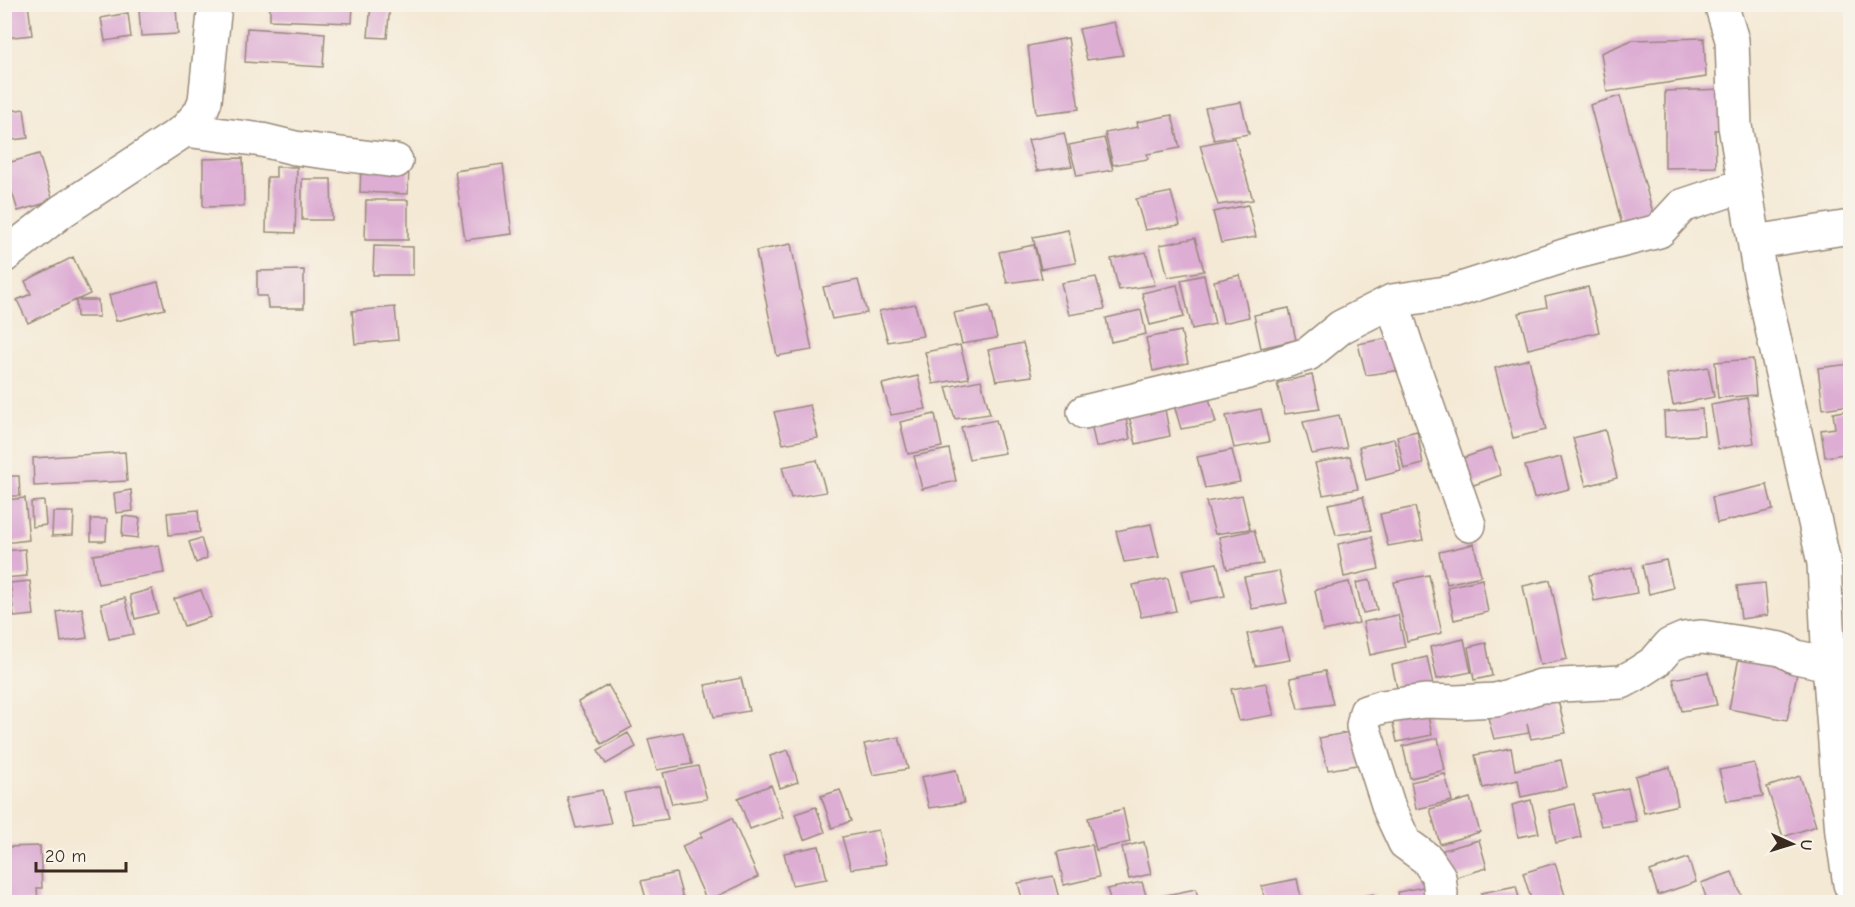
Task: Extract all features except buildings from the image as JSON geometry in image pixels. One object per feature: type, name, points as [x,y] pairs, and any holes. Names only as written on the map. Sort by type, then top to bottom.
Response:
[{"type":"street","points":[[4,256],[62,211],[185,130],[200,113],[205,100],[215,4]]},
{"type":"street","points":[[1721,4],[1732,40],[1735,126],[1759,270],[1824,563],[1842,833],[1851,884]]},
{"type":"street","points":[[185,130],[262,140],[295,148],[396,160]]},
{"type":"street","points":[[1084,412],[1242,374],[1308,354],[1341,327],[1392,301],[1452,292],[1573,253],[1659,231],[1682,206],[1745,185]]},
{"type":"street","points":[[1755,242],[1851,227]]},
{"type":"street","points":[[1392,301],[1469,525]]},
{"type":"street","points":[[1441,894],[1439,877],[1427,859],[1405,843],[1390,811],[1364,726],[1366,712],[1382,707],[1425,701],[1496,700],[1542,686],[1622,682],[1655,662],[1670,645],[1684,639],[1702,637],[1780,649],[1796,657],[1829,664]]},
{"type":"street","points":[[1835,903],[1851,893]]}]
